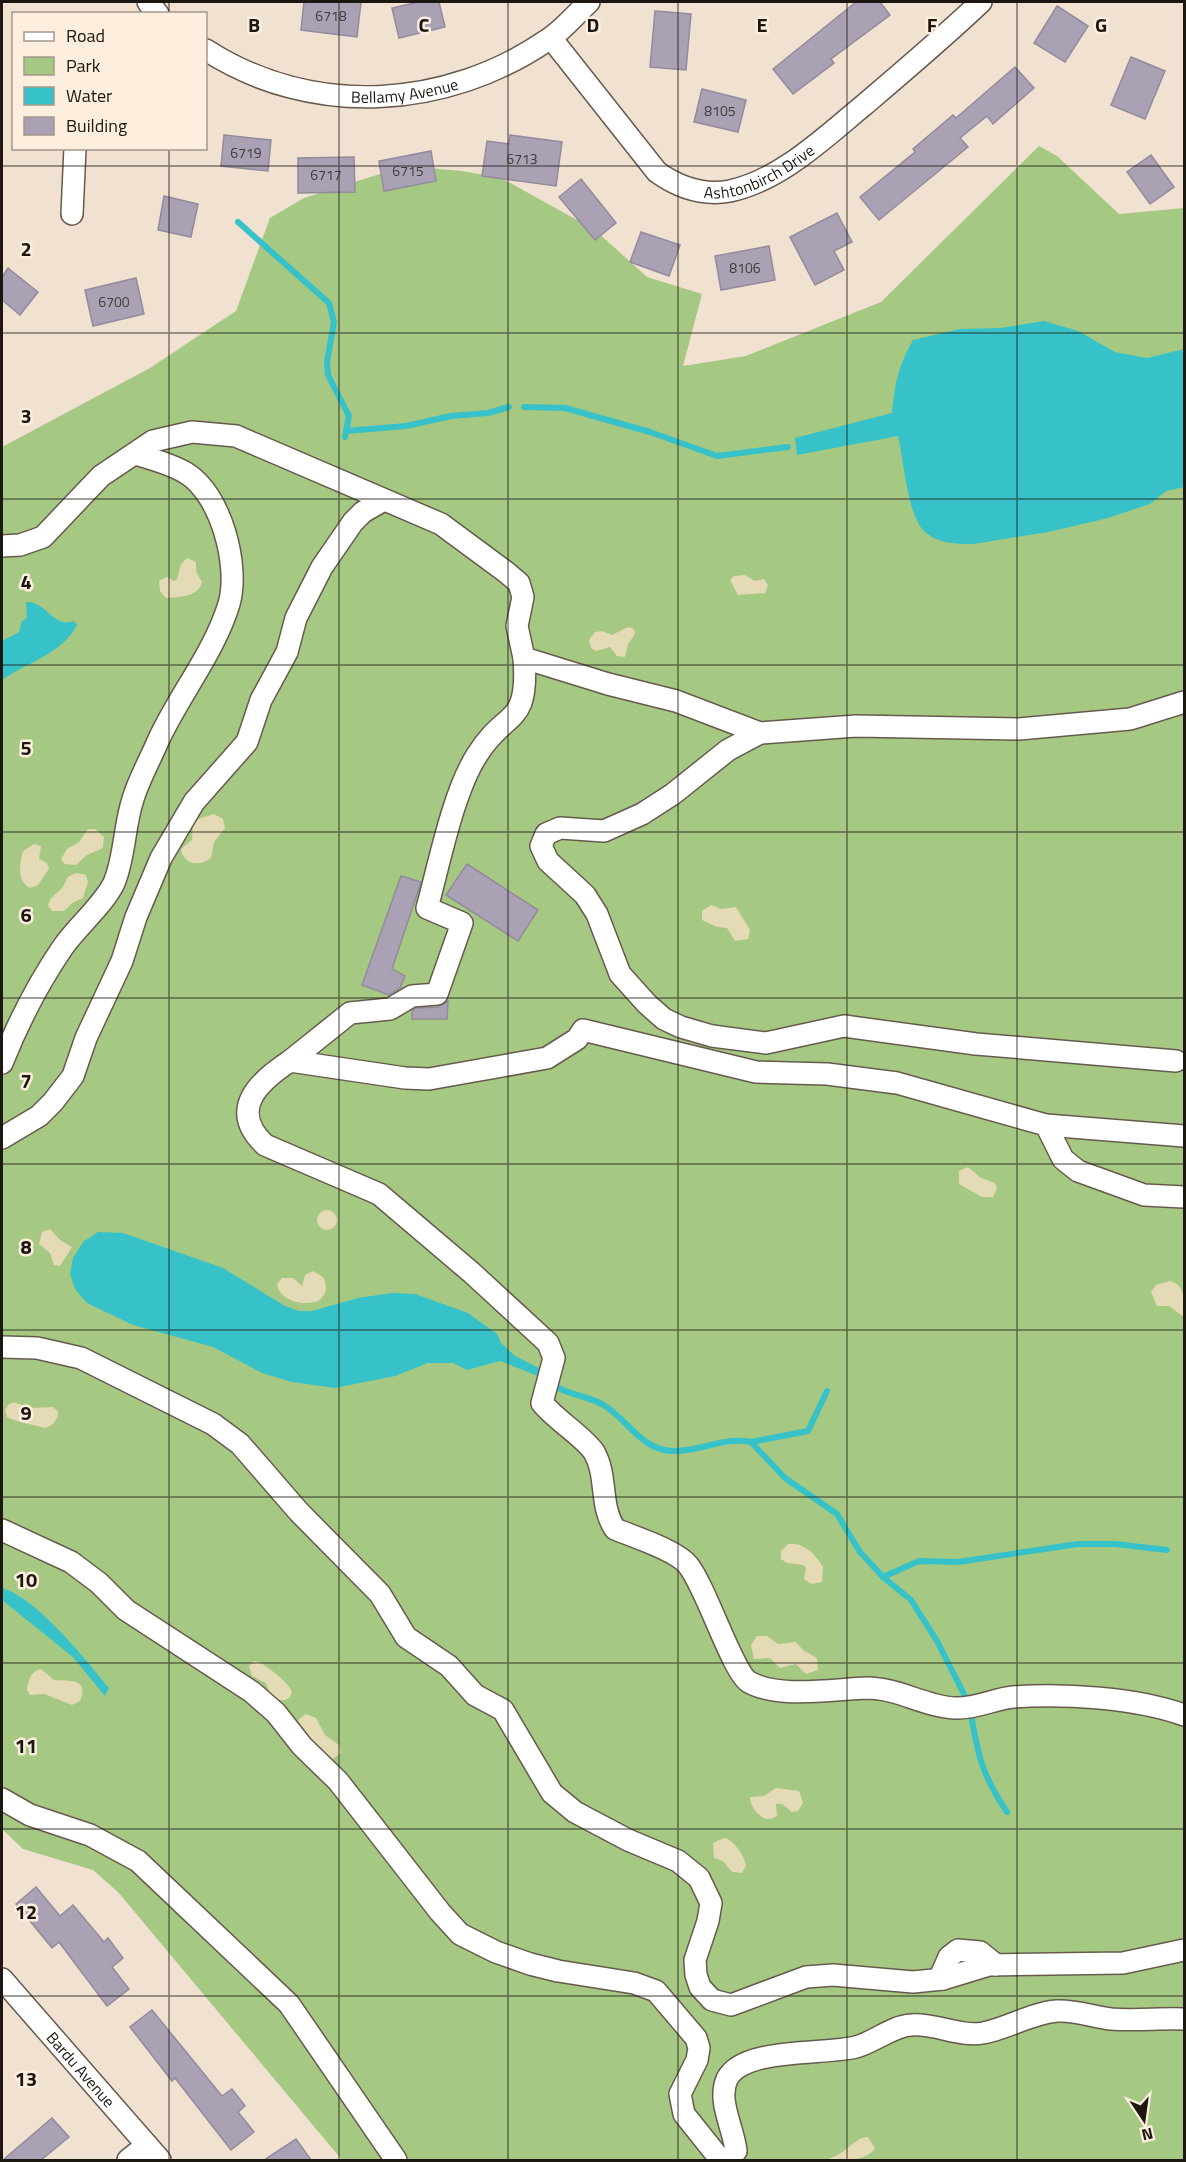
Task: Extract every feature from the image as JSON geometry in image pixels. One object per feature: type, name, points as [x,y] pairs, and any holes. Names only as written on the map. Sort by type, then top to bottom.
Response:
[{"type":"street","name":"Bellamy Avenue","points":[[207,51],[244,70],[288,87],[315,93],[371,98],[430,92],[483,75],[551,38],[589,2]]},
{"type":"street","name":"Ashtonbirch Drive","points":[[551,38],[657,172],[672,183],[695,191],[729,191],[753,183],[785,165],[823,138],[939,43],[981,2]]},
{"type":"street","points":[[72,214],[75,150]]},
{"type":"street","points":[[2,546],[20,545],[43,537],[101,476],[153,441],[192,432],[236,436],[441,524],[519,583],[523,597],[517,626],[524,658],[525,696],[519,710],[477,755],[456,805],[427,909],[462,923],[437,993],[412,996],[390,1009],[350,1013],[290,1061],[267,1076],[252,1095],[248,1117],[256,1137],[271,1148],[380,1194],[472,1273],[548,1343],[554,1358],[542,1403],[554,1418],[593,1451],[601,1470],[605,1508],[610,1521],[615,1529],[687,1563],[702,1586],[740,1670],[749,1682],[776,1689],[812,1693],[868,1688],[889,1690],[946,1708],[959,1708],[1011,1697],[1054,1696],[1134,1702],[1160,1706],[1185,1715]]},
{"type":"street","points":[[2,1063],[13,1035],[63,948],[113,885],[133,799],[170,716],[198,668],[230,602],[231,563],[227,543],[220,517],[204,489],[187,474],[160,461],[135,454]]},
{"type":"street","points":[[2,1138],[39,1116],[73,1076],[86,1038],[122,961],[136,917],[161,858],[194,802],[247,742],[261,700],[287,651],[296,618],[322,567],[353,522],[363,512],[384,500]]},
{"type":"street","points":[[524,658],[608,684],[676,701],[760,733]]},
{"type":"street","points":[[1176,1061],[976,1044],[844,1026],[766,1043],[712,1036],[664,1020],[620,974],[597,914],[585,895],[548,861],[541,846],[546,834],[560,828],[604,831],[642,814],[674,795],[728,750],[760,733],[856,726],[1019,729],[1130,719],[1185,702]]},
{"type":"street","points":[[290,1061],[405,1078],[429,1079],[547,1058],[577,1039],[583,1029],[756,1072],[827,1074],[897,1083],[1046,1125],[1185,1136]]},
{"type":"street","points":[[1046,1125],[1063,1159],[1078,1171],[1144,1195],[1185,1197]]},
{"type":"street","points":[[2,1347],[37,1348],[81,1358],[213,1424],[240,1444],[299,1512],[380,1594],[406,1637],[449,1666],[475,1695],[503,1710],[552,1793],[575,1812],[628,1840],[678,1860],[699,1878],[711,1903],[708,1921],[695,1960],[696,1975],[700,1987],[712,2000],[731,2005],[806,1977],[833,1975],[913,1982],[943,1979],[996,1965],[1123,1963],[1185,1950]]},
{"type":"street","points":[[2,1530],[71,1562],[99,1583],[126,1610],[252,1692],[276,1713],[302,1746],[338,1781],[440,1912],[460,1934],[496,1952],[530,1964],[634,1983],[656,1991],[696,2037],[699,2048],[697,2060],[680,2094],[684,2114],[720,2159],[728,2159],[736,2151],[725,2102],[728,2078],[739,2067],[757,2060],[795,2053],[840,2051],[863,2045],[907,2025],[926,2024],[970,2034],[983,2033],[1032,2015],[1058,2011],[1113,2019],[1185,2019]]},
{"type":"street","points":[[2,1799],[30,1815],[99,1840],[138,1861],[289,2004],[396,2160]]},
{"type":"street","name":"Bardu Avenue","points":[[2,1979],[154,2153]]},
{"type":"street","points":[[128,2160],[154,2153]]},
{"type":"green space","points":[[1039,146],[1057,156],[1119,214],[1184,208],[1184,2160],[342,2160],[118,1892],[93,1870],[23,1849],[2,1829],[2,447],[150,368],[236,311],[270,218],[304,198],[405,166],[462,171],[501,178],[595,230],[647,277],[702,294],[683,366],[746,356],[881,302]]},
{"type":"sand","points":[[187,558],[196,562],[196,571],[202,582],[200,587],[188,595],[166,598],[160,591],[159,581],[167,577],[174,581],[177,579],[181,564]]},
{"type":"sand","points":[[745,575],[755,581],[764,579],[768,585],[765,593],[738,595],[730,580],[734,576]]},
{"type":"sand","points":[[628,627],[634,629],[635,634],[628,644],[625,657],[617,656],[610,647],[596,651],[591,648],[589,640],[595,632],[602,631],[612,635]]},
{"type":"sand","points":[[214,814],[223,819],[225,828],[214,842],[211,858],[202,863],[193,863],[185,858],[181,849],[192,840],[193,824],[198,819]]},
{"type":"sand","points":[[88,829],[95,829],[104,837],[103,848],[87,855],[76,865],[64,864],[61,859],[67,849],[79,842]]},
{"type":"sand","points":[[34,844],[41,846],[39,859],[47,863],[49,869],[38,885],[30,888],[23,881],[20,866],[23,851]]},
{"type":"sand","points":[[77,873],[86,875],[88,882],[83,898],[72,903],[64,911],[52,911],[48,905],[50,900],[63,887],[67,878]]},
{"type":"sand","points":[[711,905],[721,909],[736,907],[750,930],[748,939],[735,941],[727,928],[717,927],[702,920],[702,911]]},
{"type":"sand","points":[[968,1167],[981,1178],[995,1183],[997,1188],[993,1197],[982,1197],[959,1184],[959,1171]]},
{"type":"sand","points":[[323,1210],[331,1210],[337,1216],[337,1224],[331,1230],[323,1230],[317,1224],[317,1216]]},
{"type":"sand","points":[[50,1229],[60,1240],[72,1247],[60,1266],[54,1265],[50,1253],[39,1244],[42,1232]]},
{"type":"sand","points":[[313,1271],[323,1277],[326,1284],[325,1293],[318,1301],[300,1303],[288,1299],[279,1290],[277,1284],[282,1278],[293,1278],[302,1286],[305,1275]]},
{"type":"sand","points":[[1170,1281],[1182,1290],[1184,1317],[1169,1306],[1157,1306],[1151,1292],[1156,1285]]},
{"type":"sand","points":[[14,1402],[29,1408],[53,1407],[58,1411],[56,1420],[45,1428],[9,1418],[5,1410]]},
{"type":"sand","points":[[788,1544],[804,1547],[816,1558],[823,1567],[822,1582],[811,1584],[804,1579],[806,1568],[803,1565],[787,1563],[781,1559],[781,1551]]},
{"type":"sand","points":[[757,1636],[767,1636],[778,1644],[796,1642],[803,1650],[817,1658],[818,1670],[806,1674],[796,1664],[780,1668],[770,1658],[754,1659],[751,1645]]},
{"type":"sand","points":[[254,1661],[269,1668],[281,1678],[292,1692],[290,1697],[278,1700],[272,1695],[266,1683],[252,1676],[249,1666]]},
{"type":"sand","points":[[41,1669],[54,1680],[71,1681],[80,1685],[82,1694],[80,1701],[72,1705],[44,1694],[30,1695],[27,1690],[29,1679],[32,1674]]},
{"type":"sand","points":[[306,1714],[316,1718],[325,1735],[339,1745],[341,1753],[331,1760],[312,1742],[298,1720]]},
{"type":"sand","points":[[776,1788],[799,1791],[803,1803],[798,1811],[792,1812],[782,1804],[776,1804],[777,1816],[772,1819],[763,1818],[755,1811],[750,1797],[764,1796]]},
{"type":"sand","points":[[724,1838],[735,1845],[743,1858],[746,1866],[742,1873],[732,1872],[723,1861],[714,1858],[713,1843]]},
{"type":"sand","points":[[868,2137],[875,2148],[866,2156],[851,2160],[820,2160],[836,2156],[857,2140]]},
{"type":"water","points":[[1044,321],[1078,331],[1115,352],[1147,358],[1184,349],[1184,487],[1166,491],[1150,504],[1108,518],[1048,532],[973,544],[954,543],[935,539],[918,523],[910,500],[898,436],[797,455],[795,438],[892,413],[898,375],[913,340],[960,329],[1001,328]]},
{"type":"water","points":[[26,602],[39,606],[61,621],[74,621],[77,625],[53,651],[2,680],[2,641],[19,632],[22,621],[27,618]]},
{"type":"water","points":[[98,1232],[123,1233],[223,1268],[285,1306],[299,1311],[312,1311],[358,1298],[392,1293],[415,1294],[468,1313],[497,1334],[501,1343],[515,1356],[543,1370],[543,1374],[538,1376],[500,1361],[467,1370],[453,1363],[428,1363],[395,1376],[335,1388],[292,1382],[262,1373],[213,1347],[133,1325],[87,1303],[75,1289],[70,1274],[73,1258],[83,1242]]},
{"type":"water","points":[[2,1588],[30,1604],[60,1631],[109,1688],[105,1696],[73,1657],[2,1600]]},
{"type":"building","points":[[304,2],[361,2],[357,37],[301,30]]},
{"type":"building","points":[[419,2],[439,2],[445,27],[399,38],[392,8]]},
{"type":"building","points":[[856,2],[880,2],[890,15],[831,59],[834,63],[793,94],[773,69]]},
{"type":"building","points":[[1057,6],[1088,26],[1065,62],[1034,43]]},
{"type":"building","points":[[655,11],[691,14],[686,70],[650,67]]},
{"type":"building","points":[[1131,57],[1165,71],[1145,119],[1111,105]]},
{"type":"building","points":[[1015,67],[1034,88],[993,124],[987,116],[960,138],[968,147],[879,220],[860,197],[915,152],[913,149],[953,115],[956,118]]},
{"type":"building","points":[[702,89],[746,100],[738,132],[694,122]]},
{"type":"building","points":[[224,135],[271,140],[268,171],[221,166]]},
{"type":"building","points":[[510,135],[562,142],[556,186],[482,176],[487,141],[509,144]]},
{"type":"building","points":[[431,151],[436,181],[384,191],[379,161]]},
{"type":"building","points":[[1151,155],[1174,187],[1150,204],[1127,172]]},
{"type":"building","points":[[354,157],[355,192],[298,193],[298,158]]},
{"type":"building","points":[[581,179],[616,223],[595,240],[559,197]]},
{"type":"building","points":[[164,196],[198,204],[191,237],[158,230]]},
{"type":"building","points":[[837,213],[852,242],[834,251],[844,270],[815,285],[790,237]]},
{"type":"building","points":[[641,232],[680,245],[669,276],[630,262]]},
{"type":"building","points":[[769,246],[775,280],[721,290],[715,256]]},
{"type":"building","points":[[8,268],[38,292],[20,315],[2,300],[2,277]]},
{"type":"building","points":[[136,278],[144,314],[93,326],[85,290]]},
{"type":"building","points":[[467,864],[538,910],[518,941],[446,895]]},
{"type":"building","points":[[401,876],[421,882],[392,969],[405,976],[400,988],[389,995],[362,985]]},
{"type":"building","points":[[448,1001],[447,1019],[412,1019],[412,1011],[416,1008],[438,1007]]},
{"type":"building","points":[[36,1887],[60,1916],[73,1905],[104,1942],[108,1938],[123,1958],[112,1967],[129,1989],[107,2006],[59,1942],[52,1948],[16,1904]]},
{"type":"building","points":[[152,2010],[222,2096],[232,2089],[245,2106],[238,2112],[254,2132],[231,2150],[175,2078],[172,2081],[130,2027]]},
{"type":"building","points":[[52,2118],[69,2137],[41,2160],[3,2160]]},
{"type":"building","points":[[296,2139],[311,2160],[264,2160]]},
{"type":"waterway","points":[[238,222],[329,303],[334,322],[327,362],[328,375],[349,416],[345,437]]},
{"type":"waterway","points":[[346,431],[406,426],[451,416],[488,413],[509,407]]},
{"type":"waterway","points":[[524,407],[565,408],[650,432],[717,456],[788,447]]},
{"type":"waterway","points":[[553,1385],[605,1406],[636,1434],[652,1446],[662,1449],[683,1451],[722,1442],[751,1442],[785,1478],[837,1514],[860,1552],[883,1577],[911,1600],[937,1641],[967,1700]]},
{"type":"waterway","points":[[751,1442],[808,1431],[827,1391]]},
{"type":"waterway","points":[[883,1577],[919,1561],[958,1562],[1078,1544],[1115,1544],[1167,1550]]},
{"type":"waterway","points":[[971,1714],[986,1776],[1007,1812]]}]
